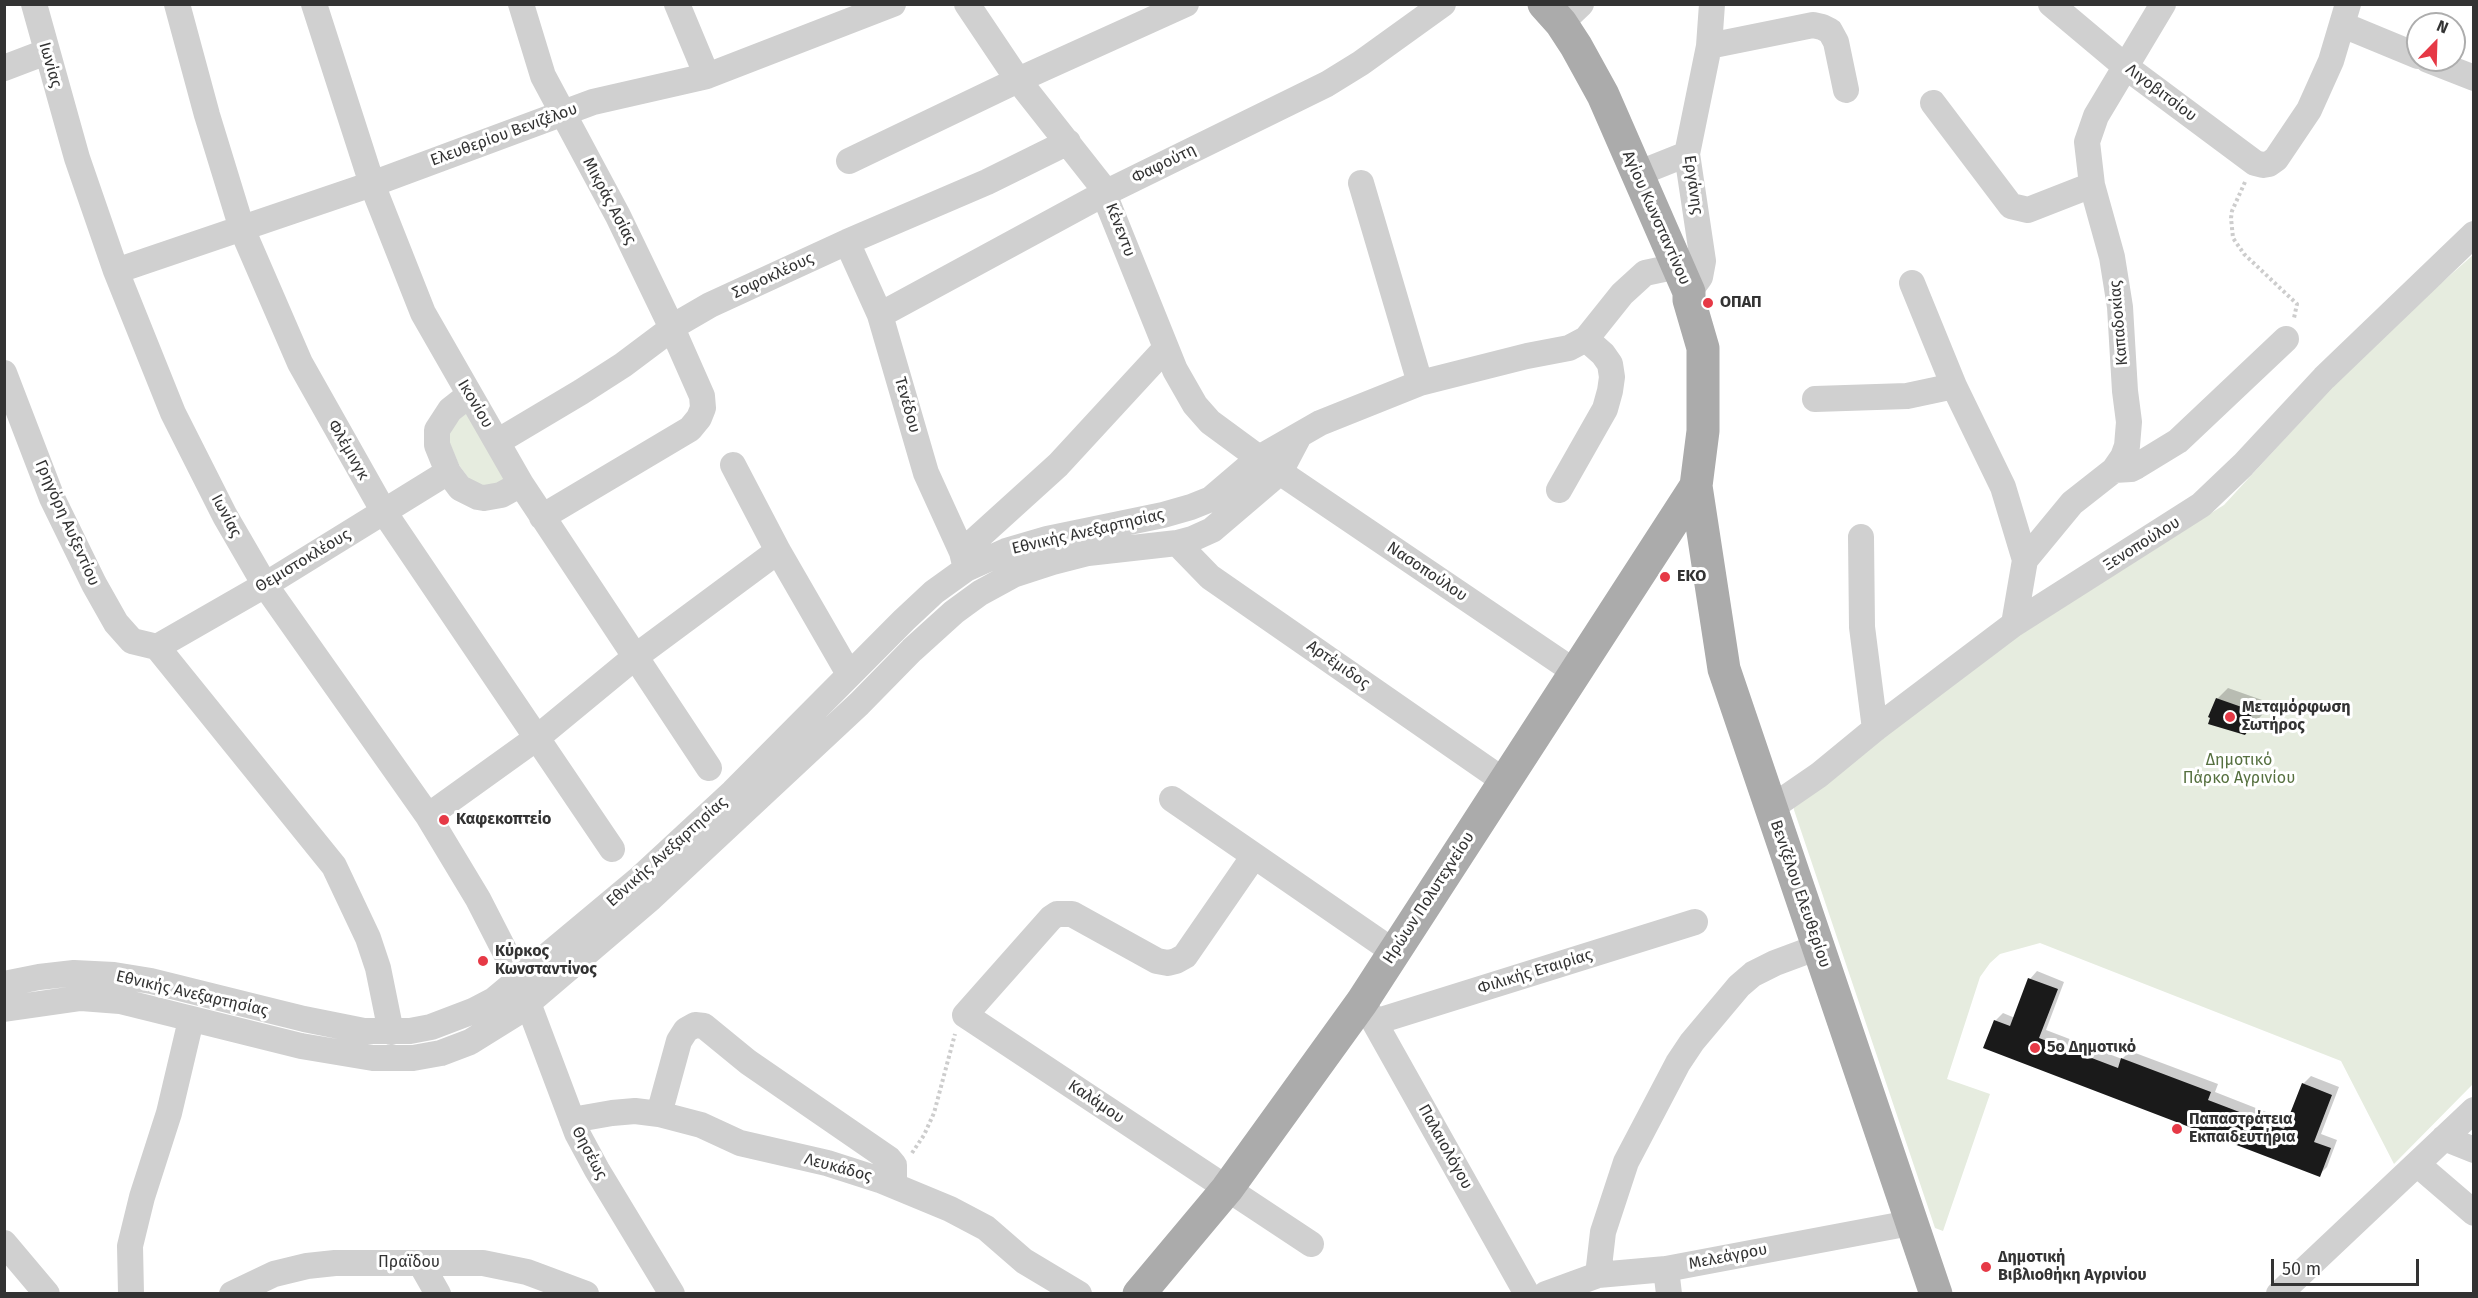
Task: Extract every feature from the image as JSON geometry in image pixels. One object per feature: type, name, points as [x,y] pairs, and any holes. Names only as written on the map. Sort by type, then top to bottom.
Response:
[{"type":"main road","name":"Αγίου Κωνσταντίνου","points":[[1562,11],[1684,279],[1703,348],[1703,431],[1696,486]]},
{"type":"main road","name":"Ηρώων Πολυτεχνείου","points":[[1138,1293],[1227,1189],[1369,1012],[1394,952],[1696,486]]},
{"type":"main road","name":"Βενιζέλου Ελευθερίου","points":[[1696,486],[1724,669],[1910,1223],[1936,1293]]},
{"type":"street","name":"Ιωνίας","points":[[34,4],[77,158],[116,271],[173,413],[225,516],[264,585],[428,816],[478,899],[519,979]]},
{"type":"street","name":"Φλέμινγκ","points":[[177,4],[207,115],[242,229],[300,363],[384,512],[612,849]]},
{"type":"street","name":"Ικονίου","points":[[314,4],[372,184],[414,296],[521,484],[709,768]]},
{"type":"street","name":"Μικράς Ασίας","points":[[521,4],[540,69],[618,216],[672,328],[702,396],[703,408],[699,418],[690,429],[542,517]]},
{"type":"street","points":[[677,4],[707,76]]},
{"type":"street","name":"Ελευθερίου Βενιζέλου","points":[[116,271],[372,184],[593,102],[707,76],[893,4]]},
{"type":"street","name":"Κένεντυ","points":[[967,4],[1018,80],[1096,177],[1105,193],[1165,349],[1182,386],[1210,422],[1259,458]]},
{"type":"street","points":[[849,161],[1018,80],[1186,4]]},
{"type":"street","name":"Φαφούτη","points":[[880,315],[1105,193],[1328,84],[1443,4]]},
{"type":"street","name":"Εργάνης","points":[[1684,279],[1700,277],[1703,261],[1687,154],[1708,46],[1712,4]]},
{"type":"street","name":"Λιγοβιτσίου","points":[[2051,4],[2126,67],[2266,161]]},
{"type":"street","name":"Καπαδοκίας","points":[[2014,624],[2025,560],[2072,503],[2114,470],[2126,451],[2129,422],[2117,286],[2106,230],[2092,185],[2087,156],[2088,134],[2096,116],[2163,4]]},
{"type":"street","points":[[2266,161],[2295,134],[2320,88],[2345,15],[2406,49]]},
{"type":"street","points":[[1708,46],[1813,25],[1822,27],[1830,31],[1836,42],[1846,90]]},
{"type":"street","points":[[4,68],[46,52]]},
{"type":"street","points":[[2459,72],[2474,78]]},
{"type":"street","points":[[1933,103],[2011,206],[2028,210],[2092,185]]},
{"type":"street","name":"Σοφοκλέους","points":[[497,442],[614,371],[672,328],[710,305],[847,242],[987,182],[1068,142]]},
{"type":"street","points":[[1637,174],[1687,154]]},
{"type":"street","points":[[1361,183],[1420,382]]},
{"type":"street","name":"Ξενοπούλου","points":[[1771,808],[1819,775],[1875,729],[2014,624],[2186,516],[2217,491],[2324,378],[2474,234]]},
{"type":"street","name":"Τενέδου","points":[[847,242],[880,315],[926,473],[964,561]]},
{"type":"street","points":[[1559,490],[1605,409],[1610,390],[1612,377],[1610,364],[1603,354],[1586,339],[1622,294],[1645,273],[1684,279]]},
{"type":"street","points":[[1912,283],[1954,386],[2003,487],[2025,560]]},
{"type":"street","name":"Εθνικής Ανεξαρτησίας","points":[[4,984],[74,973],[114,975],[151,981],[337,1027],[391,1032],[431,1027],[473,1011],[494,1000],[639,879],[708,816],[964,561],[1191,507],[1210,499],[1259,458],[1320,423],[1420,382],[1569,348],[1586,339]]},
{"type":"street","points":[[2114,470],[2131,469],[2178,441],[2286,339]]},
{"type":"street","points":[[964,561],[1058,465],[1165,349]]},
{"type":"street","name":"Γρηγόρη Αυξεντίου","points":[[4,373],[52,498],[110,613],[132,641],[157,647]]},
{"type":"street","points":[[1815,399],[1907,396],[1954,386]]},
{"type":"street","points":[[469,395],[450,410],[437,430],[437,445],[448,472],[460,488],[478,497],[501,495],[521,484]]},
{"type":"street","points":[[4,1009],[81,998],[120,1001],[191,1020],[348,1055],[373,1058],[412,1058],[441,1053],[470,1042],[503,1023],[651,898],[859,704],[912,650],[980,592],[1013,575],[1088,553],[1177,543],[1212,530],[1280,472],[1299,436]]},
{"type":"street","name":"Νασοπούλου","points":[[1259,458],[1575,672]]},
{"type":"street","points":[[733,465],[778,551],[849,674]]},
{"type":"street","name":"Θεμιστοκλέους","points":[[157,647],[264,585],[448,472]]},
{"type":"street","points":[[1861,537],[1862,627],[1875,729]]},
{"type":"street","name":"Αρτέμιδος","points":[[1177,543],[1210,577],[1504,781]]},
{"type":"street","points":[[428,816],[538,737],[635,657],[778,551]]},
{"type":"street","points":[[157,647],[334,866],[368,938],[378,968],[391,1032]]},
{"type":"street","points":[[1172,799],[1394,952]]},
{"type":"street","points":[[965,1015],[1057,914],[1072,914],[1157,961],[1168,963],[1176,961],[1185,956],[1254,855]]},
{"type":"street","name":"Φιλικής Εταιρίας","points":[[1369,1012],[1695,922]]},
{"type":"street","points":[[1598,1275],[1603,1232],[1626,1162],[1687,1049],[1718,1010],[1753,974],[1775,963],[1818,948]]},
{"type":"street","name":"Θησέως","points":[[519,979],[572,1120],[597,1170],[672,1293]]},
{"type":"street","name":"Παλαιολόγου","points":[[1369,1012],[1527,1293]]},
{"type":"street","name":"Καλάμου","points":[[965,1015],[1311,1244]]},
{"type":"street","points":[[131,1293],[130,1246],[142,1197],[169,1113],[191,1020]]},
{"type":"street","points":[[659,1114],[679,1041],[686,1030],[695,1025],[704,1026],[748,1062],[828,1119],[880,1152],[894,1175]]},
{"type":"street","points":[[2279,1293],[2474,1110]]},
{"type":"street","name":"Λευκάδος","points":[[572,1120],[635,1111],[659,1114],[701,1125],[740,1143],[827,1163],[894,1175],[986,1228],[1024,1261],[1078,1293]]},
{"type":"street","points":[[2444,1138],[2474,1150]]},
{"type":"street","points":[[2417,1164],[2474,1213]]},
{"type":"street","name":"Μελεάγρου","points":[[1546,1293],[1598,1275],[1667,1281],[1910,1223]]},
{"type":"street","points":[[4,1243],[47,1293]]},
{"type":"street","name":"Πραϊδου","points":[[232,1293],[274,1274],[307,1266],[335,1263],[483,1263],[527,1272],[557,1288],[586,1293]]},
{"type":"street","points":[[421,1264],[438,1293]]},
{"type":"path","points":[[2266,161],[2234,204],[2231,229],[2233,238],[2244,254],[2297,304],[2286,339]]},
{"type":"path","points":[[894,1175],[924,1135],[938,1098],[951,1045],[965,1015]]},
{"type":"green space","name":"Δημοτικό Πάρκο Αγρινίου","points":[[2473,255],[2473,1084],[2394,1164],[2341,1061],[2040,943],[2000,954],[1980,977],[1947,1079],[1990,1094],[1943,1231],[1935,1228],[1794,810],[1793,797],[2021,631],[2224,505],[2368,348]]},
{"type":"green space","points":[[466,407],[508,480],[499,488],[475,487],[459,465],[448,439],[449,424]]},
{"type":"building","name":"Μεταμόρφωση Σωτήρος","points":[[2216,698],[2253,711],[2251,716],[2255,721],[2245,735],[2208,724],[2210,718],[2208,717]]},
{"type":"building","points":[[2028,978],[2058,989],[2039,1038],[2118,1068],[2121,1058],[2211,1092],[2208,1100],[2284,1129],[2302,1083],[2332,1095],[2314,1142],[2331,1148],[2320,1177],[1983,1048],[1994,1020],[2010,1026]]},
{"type":"place","name":"ΟΠΑΠ","points":[[1708,303]]},
{"type":"place","name":"EKO","points":[[1665,577]]},
{"type":"place","name":"Μεταμόρφωση Σωτήρος","points":[[2230,717]]},
{"type":"place","name":"Καφεκοπτείο","points":[[444,820]]},
{"type":"place","name":"Κύρκος Κωνσταντίνος","points":[[483,961]]},
{"type":"place","name":"5ο Δημοτικό","points":[[2035,1048]]},
{"type":"place","name":"Παπαστράτεια Εκπαιδευτήρια","points":[[2177,1129]]},
{"type":"place","name":"Δημοτική Βιβλιοθήκη Αγρινίου","points":[[1986,1267]]}]
